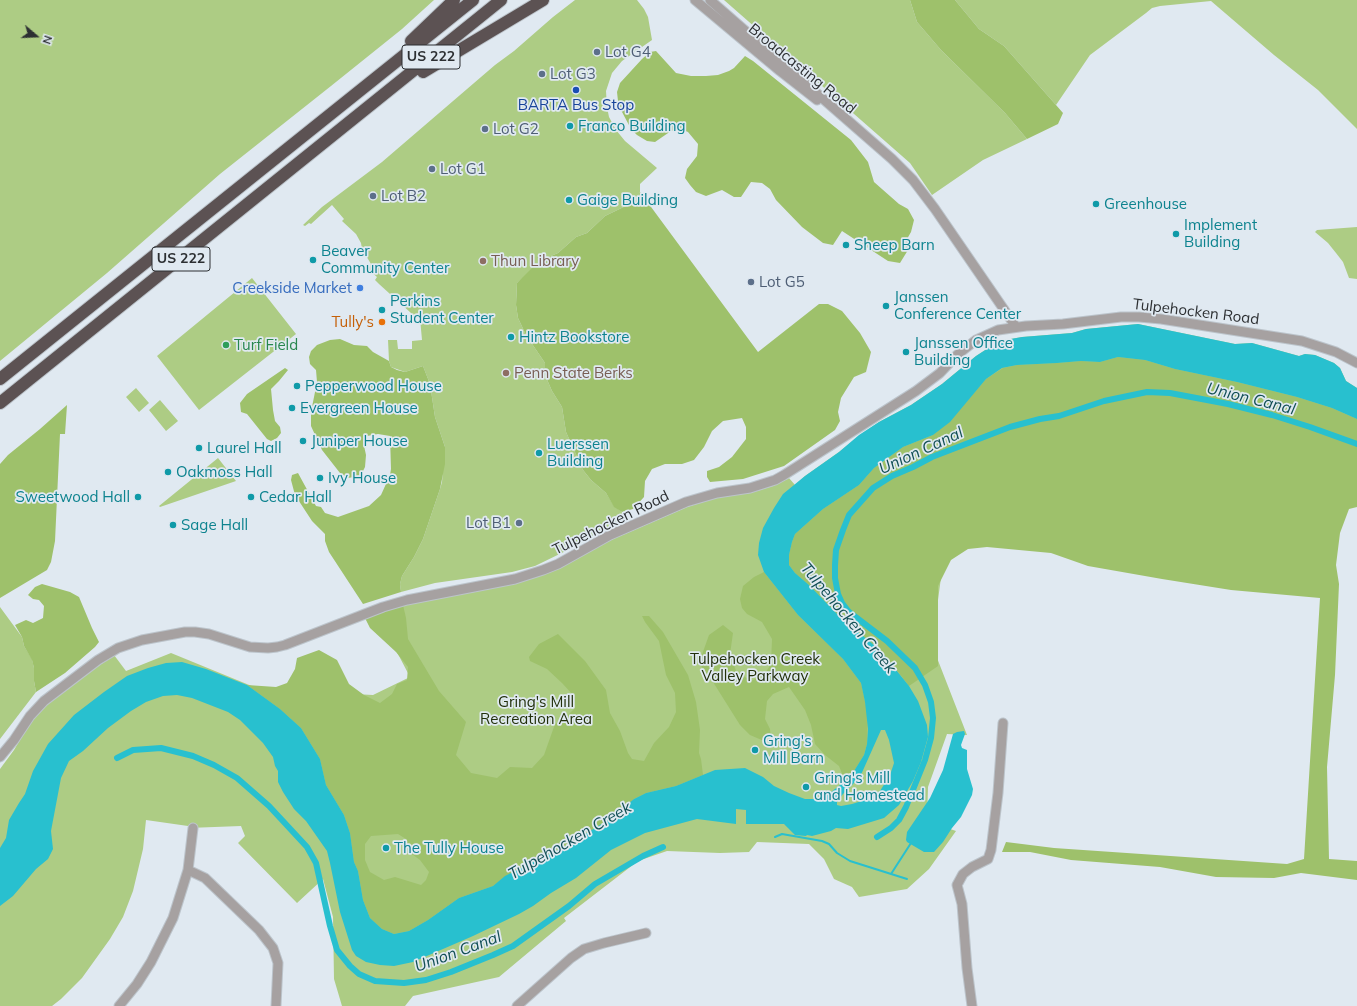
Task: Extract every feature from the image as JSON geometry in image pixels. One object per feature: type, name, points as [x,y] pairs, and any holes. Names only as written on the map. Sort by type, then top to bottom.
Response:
[{"type":"highway","points":[[320,123],[454,0]]},
{"type":"highway","name":"US 222","points":[[0,379],[474,0]]},
{"type":"highway","name":"US 222","points":[[0,403],[501,0]]},
{"type":"highway","points":[[361,114],[443,59],[543,0]]},
{"type":"street","name":"Broadcasting Road","points":[[695,0],[780,71],[892,159]]},
{"type":"street","name":"Broadcasting Road","points":[[710,0],[892,159],[913,180],[1016,327]]},
{"type":"street","name":"Tulpehocken Road","points":[[0,757],[14,740],[30,716],[44,701],[98,660],[118,648],[142,640],[185,632],[209,634],[250,647],[277,647],[383,607],[407,600],[515,579],[543,570],[565,560],[610,535],[686,502],[717,493],[750,488],[775,480],[916,390],[940,373],[957,355],[976,340],[998,330],[1121,317],[1161,319],[1302,341],[1336,352],[1357,364]]},
{"type":"street","points":[[972,1006],[962,912],[957,885],[963,874],[972,866],[988,859],[991,850],[998,793],[1003,723]]},
{"type":"street","points":[[120,1006],[144,974],[162,942],[173,918],[188,870],[193,828]]},
{"type":"street","points":[[188,870],[205,878],[263,935],[273,948],[278,964],[276,1006]]},
{"type":"street","points":[[517,1006],[571,958],[584,949],[646,932]]},
{"type":"green space","points":[[0,0],[434,0],[402,29],[220,174],[107,273],[0,361]]},
{"type":"green space","points":[[575,0],[637,0],[648,17],[652,40],[622,61],[612,73],[606,91],[609,117],[616,130],[625,141],[657,168],[640,184],[640,192],[634,202],[605,216],[587,233],[576,237],[558,253],[546,258],[517,283],[516,305],[518,318],[526,335],[545,363],[545,375],[552,391],[562,407],[566,432],[583,470],[591,480],[606,493],[614,506],[622,512],[624,522],[594,535],[576,546],[535,566],[512,572],[435,583],[401,592],[400,584],[402,576],[423,539],[440,489],[445,447],[435,417],[430,384],[423,366],[405,372],[391,367],[389,361],[388,340],[397,340],[398,349],[412,349],[412,341],[422,340],[420,318],[412,318],[411,313],[375,280],[377,277],[370,271],[365,272],[371,264],[362,249],[361,243],[356,234],[342,221],[344,219],[332,205],[311,224],[309,223],[305,226],[303,225],[322,207],[382,162],[495,65]]},
{"type":"green space","points":[[724,0],[910,0],[917,22],[941,50],[1005,113],[1027,139],[983,160],[932,195],[910,163]]},
{"type":"green space","points":[[910,0],[955,0],[979,29],[1004,46],[1063,113],[1058,124],[1027,139],[1005,113],[941,50],[917,22]]},
{"type":"green space","points":[[955,0],[1357,0],[1357,129],[1318,90],[1274,55],[1211,1],[1152,8],[1090,55],[1056,105],[1004,46],[979,29]]},
{"type":"green space","points":[[656,51],[676,73],[691,76],[718,75],[729,71],[734,68],[745,56],[851,140],[868,162],[874,182],[899,204],[908,209],[914,220],[911,232],[907,239],[909,245],[908,250],[900,263],[888,261],[842,231],[833,245],[823,243],[802,227],[776,200],[770,189],[762,183],[751,182],[741,197],[734,197],[722,190],[706,196],[696,192],[685,178],[687,169],[697,156],[698,144],[688,132],[681,129],[671,131],[655,142],[647,141],[631,129],[618,101],[617,92],[620,83],[642,59],[650,52]]},
{"type":"green space","points":[[640,192],[758,352],[819,304],[828,304],[842,311],[860,333],[871,352],[866,372],[854,377],[841,398],[838,412],[840,421],[835,430],[784,466],[743,479],[710,482],[707,477],[707,471],[719,467],[732,457],[746,439],[746,427],[742,418],[723,421],[712,431],[704,447],[694,460],[682,464],[665,464],[652,469],[645,481],[644,497],[633,509],[622,512],[614,507],[606,493],[591,480],[583,470],[566,432],[562,407],[552,391],[545,375],[545,363],[526,335],[518,318],[516,305],[517,283],[535,265],[558,253],[576,237],[587,233],[605,216],[634,202]]},
{"type":"green space","points":[[1357,227],[1357,279],[1349,278],[1343,262],[1328,243],[1315,232],[1317,230]]},
{"type":"green space","name":"Turf Field","points":[[252,278],[296,334],[199,410],[157,356]]},
{"type":"green space","name":"Tulpehocken Creek Valley Parkway","points":[[1138,324],[1235,344],[1252,343],[1299,356],[1305,354],[1315,355],[1334,363],[1340,368],[1346,381],[1357,388],[1357,462],[1030,503],[944,555],[932,645],[967,735],[947,734],[928,787],[927,821],[956,831],[929,869],[907,889],[859,897],[852,887],[834,879],[824,859],[809,844],[757,842],[749,852],[720,853],[667,851],[638,861],[564,918],[566,921],[499,977],[413,996],[405,1006],[342,1006],[334,979],[333,917],[323,879],[297,903],[238,843],[245,836],[241,826],[188,828],[188,826],[146,820],[143,849],[133,891],[123,917],[110,939],[82,978],[52,1006],[0,1006],[0,769],[14,750],[36,713],[60,693],[114,655],[126,671],[171,653],[259,689],[373,695],[410,677],[376,612],[403,605],[474,592],[544,574],[613,539],[687,507],[719,497],[750,493],[773,486],[789,478],[795,485],[860,435],[879,422],[911,405],[942,384],[976,356],[996,343],[1022,337],[1072,333],[1086,329]]},
{"type":"green space","points":[[340,339],[354,345],[367,346],[373,352],[389,361],[391,367],[397,370],[405,372],[423,366],[430,384],[435,417],[445,447],[445,464],[440,489],[423,539],[402,576],[400,584],[401,592],[363,604],[329,552],[325,541],[325,534],[312,521],[295,495],[291,480],[292,475],[298,473],[316,506],[321,507],[325,513],[338,517],[369,506],[381,495],[390,475],[390,436],[378,434],[367,436],[363,441],[366,455],[365,467],[361,475],[348,478],[340,473],[322,450],[311,426],[311,412],[317,382],[316,370],[310,364],[309,357],[311,351],[317,345],[330,340]]},
{"type":"green space","points":[[1118,357],[1145,360],[1175,369],[1297,397],[1332,408],[1357,419],[1357,507],[1349,509],[1340,533],[1336,565],[1339,584],[1335,675],[1327,767],[1329,859],[1357,861],[1357,880],[1301,873],[1274,878],[1216,877],[1160,867],[1071,860],[1030,852],[1002,852],[1006,842],[1054,848],[1287,864],[1304,859],[1320,598],[1231,590],[1162,579],[1088,566],[1051,553],[987,547],[968,549],[951,560],[938,586],[938,666],[909,686],[899,673],[795,573],[789,565],[789,555],[795,534],[823,509],[859,485],[874,468],[903,447],[933,435],[968,400],[986,379],[1003,368],[1017,365],[1081,361],[1100,362]]},
{"type":"green space","points":[[285,368],[288,370],[271,389],[275,421],[280,427],[281,433],[277,438],[271,441],[267,439],[247,414],[241,412],[240,403],[247,394]]},
{"type":"green space","points":[[136,388],[149,403],[139,412],[126,397]]},
{"type":"green space","points":[[160,400],[178,421],[166,431],[149,410]]},
{"type":"green space","points":[[67,405],[65,434],[60,434],[55,541],[51,562],[47,570],[0,598],[0,464],[8,455]]},
{"type":"green space","points":[[218,458],[236,481],[160,507],[159,506]]},
{"type":"green space","points":[[764,572],[798,615],[843,659],[861,683],[868,715],[867,744],[864,755],[854,771],[845,781],[839,766],[825,755],[815,744],[811,725],[805,710],[789,687],[773,694],[767,701],[765,719],[770,729],[771,741],[764,741],[750,735],[740,725],[699,663],[709,635],[723,625],[733,633],[730,654],[736,671],[751,681],[764,675],[771,664],[772,639],[762,622],[747,614],[742,608],[740,599],[743,586],[754,577]]},
{"type":"green space","points":[[42,584],[70,592],[79,597],[99,642],[65,673],[36,692],[32,660],[15,625],[26,620],[33,623],[43,618],[44,606],[39,600],[33,599],[28,595],[35,587]]},
{"type":"green space","points":[[403,605],[408,639],[439,691],[466,722],[456,755],[471,773],[497,778],[510,767],[532,768],[544,755],[555,724],[566,717],[575,708],[574,696],[547,669],[530,661],[529,657],[539,644],[558,634],[585,661],[606,690],[610,713],[620,731],[628,753],[632,759],[644,761],[654,743],[669,727],[676,712],[675,693],[666,675],[659,641],[642,616],[649,616],[663,632],[688,675],[696,702],[700,730],[699,753],[703,775],[676,786],[646,793],[634,799],[608,820],[580,839],[506,876],[493,886],[459,898],[428,920],[409,931],[394,934],[382,929],[370,918],[363,900],[358,871],[354,862],[350,833],[344,815],[326,785],[320,759],[301,728],[280,709],[247,685],[276,687],[287,683],[295,669],[297,658],[319,650],[337,660],[349,684],[364,695],[380,703],[392,694],[397,684],[407,680],[408,667],[396,652],[370,628],[365,618]],"holes":[[[398,834],[406,839],[409,852],[420,860],[429,872],[426,880],[421,885],[395,877],[384,880],[370,872],[365,860],[365,844],[371,836]]]},
{"type":"green space","points":[[0,607],[22,637],[24,646],[32,659],[36,692],[0,739]]},
{"type":"water","points":[[1138,324],[1235,344],[1252,343],[1299,356],[1305,354],[1315,355],[1334,363],[1340,368],[1346,381],[1357,388],[1357,419],[1332,408],[1297,397],[1175,369],[1145,360],[1118,357],[1100,362],[1081,361],[1017,365],[1002,368],[986,379],[950,422],[933,435],[903,447],[874,468],[859,485],[823,509],[795,534],[789,555],[789,565],[795,573],[809,585],[840,617],[880,650],[909,686],[918,701],[927,725],[928,737],[921,762],[913,781],[899,805],[884,818],[848,829],[836,828],[831,831],[806,836],[795,835],[784,824],[746,824],[746,810],[736,809],[736,824],[697,819],[645,833],[611,850],[576,878],[519,914],[413,962],[394,966],[380,965],[366,962],[356,956],[352,950],[340,912],[327,851],[306,821],[294,809],[283,792],[278,782],[278,771],[273,757],[263,743],[240,720],[228,712],[192,698],[177,695],[163,696],[146,702],[131,711],[108,728],[83,751],[69,761],[61,778],[51,831],[53,849],[48,859],[36,869],[13,896],[0,906],[0,848],[6,838],[9,820],[25,794],[33,771],[48,744],[74,715],[127,676],[166,663],[182,662],[206,669],[247,685],[280,709],[301,728],[320,759],[326,785],[344,815],[350,833],[354,862],[358,871],[363,900],[370,918],[382,929],[394,934],[409,931],[428,920],[459,898],[493,886],[505,876],[561,849],[608,820],[634,799],[646,793],[676,786],[715,770],[745,768],[763,777],[774,786],[805,799],[825,797],[845,781],[854,771],[864,755],[867,744],[868,729],[865,702],[861,683],[843,659],[798,615],[764,572],[758,555],[759,543],[763,528],[774,508],[783,494],[859,435],[879,422],[911,405],[942,384],[976,356],[996,343],[1022,337],[1072,333],[1086,329]],"holes":[[[881,730],[885,730],[889,740],[894,763],[890,775],[880,791],[865,800],[841,806],[837,805],[837,802],[843,794],[860,777]]]},
{"type":"water","points":[[964,731],[965,734],[961,745],[962,748],[967,750],[967,769],[973,789],[972,795],[961,817],[943,842],[934,852],[924,852],[907,842],[907,832],[930,798],[943,770],[953,734]]},
{"type":"waterway","name":"Union Canal","points":[[877,837],[891,828],[899,820],[906,807],[925,760],[931,738],[933,718],[931,702],[925,685],[915,668],[887,641],[849,612],[842,603],[838,594],[835,578],[836,550],[849,515],[873,488],[892,476],[932,457],[1010,427],[1040,419],[1059,416],[1104,401],[1147,392],[1170,393],[1228,404],[1272,415],[1357,444]]},
{"type":"waterway","name":"Union Canal","points":[[117,758],[133,750],[161,748],[193,756],[214,765],[237,778],[269,806],[307,847],[316,863],[337,950],[350,966],[359,974],[375,981],[404,983],[426,980],[451,972],[513,946],[569,906],[595,884],[643,856],[663,847]]},
{"type":"waterway","points":[[775,837],[782,834],[822,841],[829,844],[837,853],[850,861],[907,879]]},
{"type":"waterway","points":[[891,874],[911,843]]},
{"type":"place","name":"Lot G4","points":[[597,52]]},
{"type":"place","name":"Lot G3","points":[[542,74]]},
{"type":"place","name":"BARTA Bus Stop","points":[[576,90]]},
{"type":"place","name":"Franco Building","points":[[570,126]]},
{"type":"place","name":"Lot G2","points":[[485,129]]},
{"type":"place","name":"Lot G1","points":[[432,169]]},
{"type":"place","name":"Lot B2","points":[[373,196]]},
{"type":"place","name":"Gaige Building","points":[[569,200]]},
{"type":"place","name":"Greenhouse","points":[[1096,204]]},
{"type":"place","name":"Implement Building","points":[[1176,234]]},
{"type":"place","name":"Sheep Barn","points":[[846,245]]},
{"type":"place","name":"Beaver Community Center","points":[[313,260]]},
{"type":"place","name":"Thun Library","points":[[483,261]]},
{"type":"place","name":"Lot G5","points":[[751,282]]},
{"type":"place","name":"Creekside Market","points":[[360,288]]},
{"type":"place","name":"Janssen Conference Center","points":[[886,306]]},
{"type":"place","name":"Perkins Student Center","points":[[382,310]]},
{"type":"place","name":"Tully's","points":[[382,322]]},
{"type":"place","name":"Hintz Bookstore","points":[[511,337]]},
{"type":"place","name":"Turf Field","points":[[226,345]]},
{"type":"place","name":"Janssen Office Building","points":[[906,352]]},
{"type":"place","name":"Penn State Berks","points":[[506,373]]},
{"type":"place","name":"Pepperwood House","points":[[297,386]]},
{"type":"place","name":"Evergreen House","points":[[292,408]]},
{"type":"place","name":"Juniper House","points":[[303,441]]},
{"type":"place","name":"Laurel Hall","points":[[199,448]]},
{"type":"place","name":"Luerssen Building","points":[[539,453]]},
{"type":"place","name":"Oakmoss Hall","points":[[168,472]]},
{"type":"place","name":"Ivy House","points":[[320,478]]},
{"type":"place","name":"Sweetwood Hall","points":[[138,497]]},
{"type":"place","name":"Cedar Hall","points":[[251,497]]},
{"type":"place","name":"Lot B1","points":[[519,523]]},
{"type":"place","name":"Sage Hall","points":[[173,525]]},
{"type":"place","name":"Gring's Mill Barn","points":[[755,750]]},
{"type":"place","name":"Gring's Mill and Homestead","points":[[806,787]]},
{"type":"place","name":"The Tully House","points":[[386,848]]},
{"type":"water label","name":"Tulpehocken Creek","points":[[848,618]]},
{"type":"water label","name":"Tulpehocken Creek","points":[[570,841]]},
{"type":"park label","name":"Gring's Mill Recreation Area","points":[[536,710]]}]
